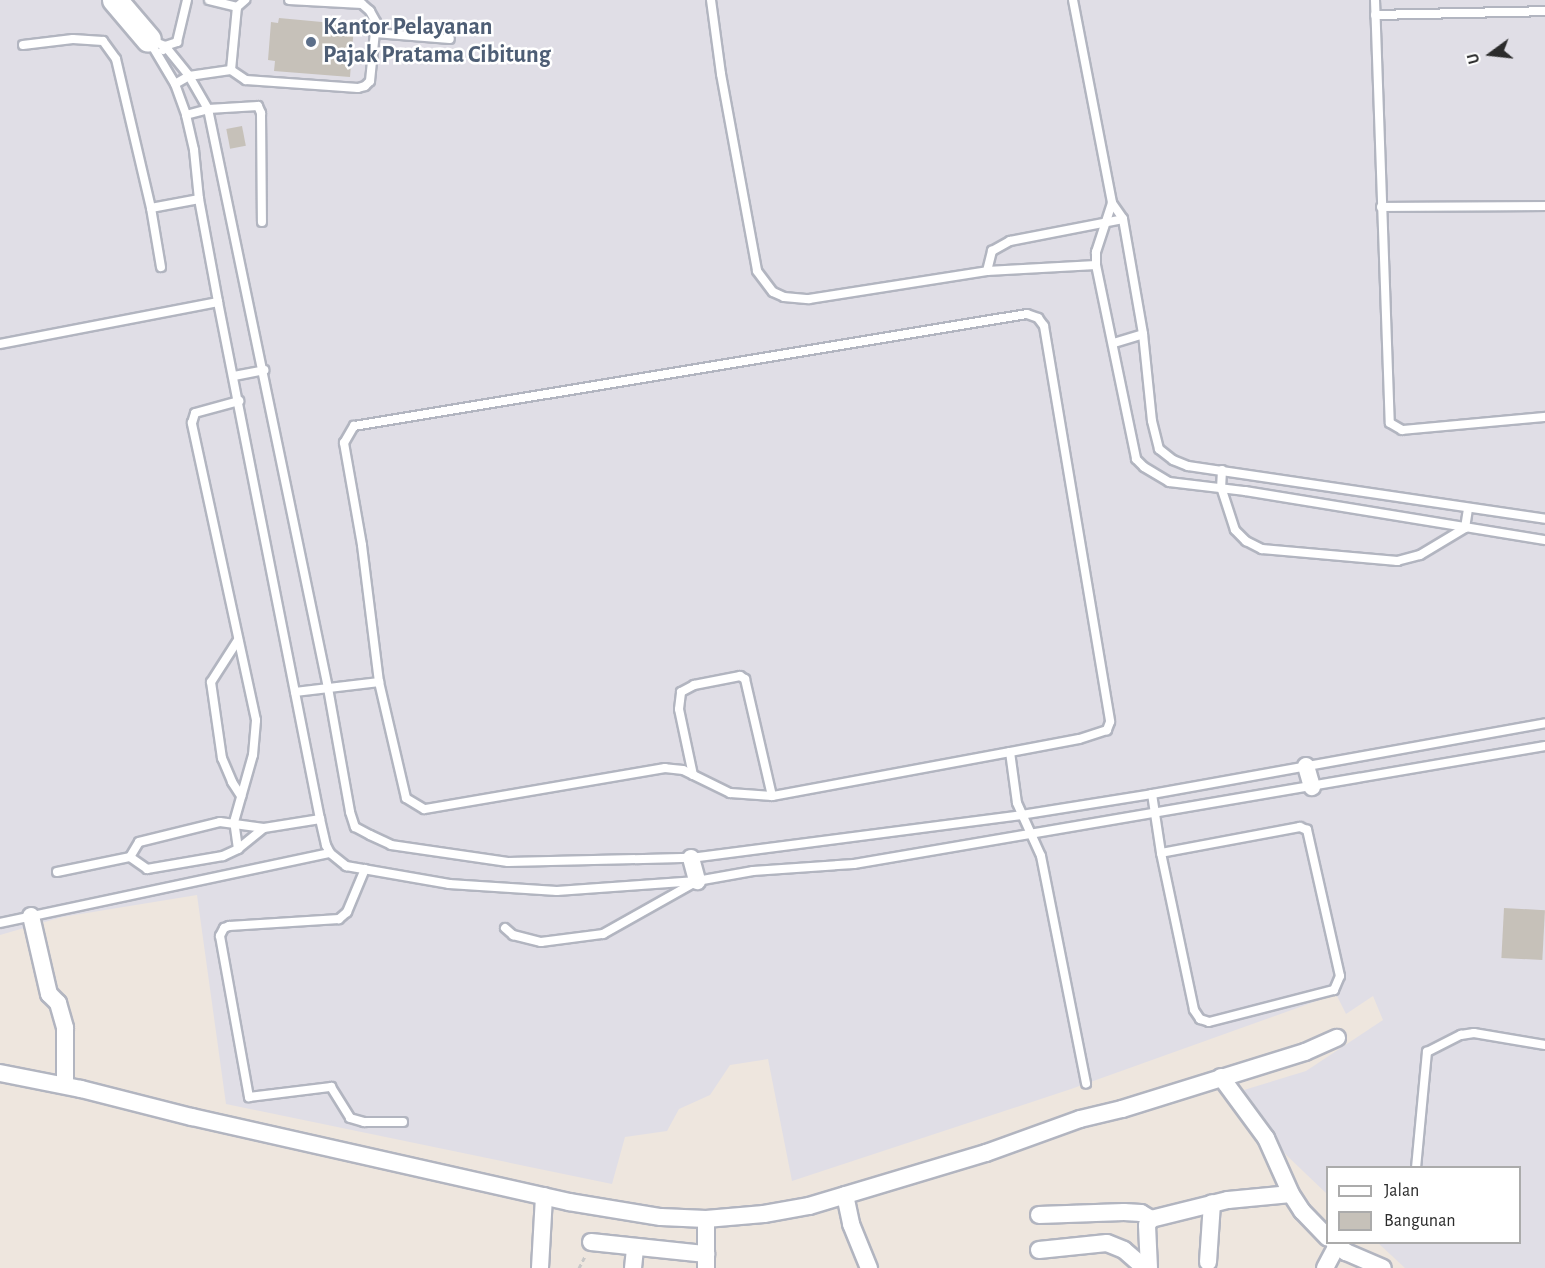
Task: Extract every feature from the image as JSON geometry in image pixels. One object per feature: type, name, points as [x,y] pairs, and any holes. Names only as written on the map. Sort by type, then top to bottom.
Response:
[{"type":"street","points":[[115,0],[158,48]]},
{"type":"street","points":[[1306,766],[1312,787]]},
{"type":"street","points":[[691,858],[697,881]]},
{"type":"street","points":[[31,916],[48,994],[58,1003],[65,1028],[65,1085]]},
{"type":"street","points":[[0,1073],[65,1085],[192,1117],[544,1196],[632,1213],[706,1219],[764,1214],[809,1206],[844,1196],[986,1153],[1080,1119],[1141,1103],[1305,1052],[1336,1038]]},
{"type":"street","points":[[1221,1077],[1266,1138],[1291,1194],[1302,1211],[1326,1235]]},
{"type":"street","points":[[1147,1268],[1147,1225],[1151,1219],[1212,1203],[1291,1194]]},
{"type":"street","points":[[540,1268],[544,1196]]},
{"type":"street","points":[[844,1196],[851,1224],[869,1268]]},
{"type":"street","points":[[1208,1262],[1212,1203]]},
{"type":"street","points":[[1039,1215],[1124,1212],[1141,1213],[1151,1219]]},
{"type":"street","points":[[591,1242],[706,1261],[706,1219]]},
{"type":"street","points":[[1039,1250],[1107,1243],[1124,1250],[1147,1268]]},
{"type":"street","points":[[1325,1268],[1332,1244]]},
{"type":"street","points":[[1337,1244],[1383,1268]]},
{"type":"street","points":[[633,1268],[635,1248]]},
{"type":"lane","points":[[158,48],[177,42],[187,0]]},
{"type":"lane","points":[[209,0],[237,7]]},
{"type":"lane","points":[[231,70],[237,7],[245,0]]},
{"type":"lane","points":[[175,84],[189,76],[231,70],[246,80],[358,88],[370,81],[376,22],[370,11],[362,4],[289,0]]},
{"type":"lane","points":[[711,0],[721,74],[757,271],[763,283],[773,292],[784,297],[809,299],[987,271],[1096,265]]},
{"type":"lane","points":[[1073,0],[1112,202],[1123,219],[1143,334],[1152,422],[1159,449],[1179,463],[1545,519]]},
{"type":"lane","points":[[1375,0],[1390,423],[1402,430],[1545,417]]},
{"type":"lane","points":[[1375,15],[1545,11]]},
{"type":"lane","points":[[375,33],[450,39]]},
{"type":"lane","points":[[23,45],[73,39],[103,41],[111,49],[116,59],[151,208],[161,267]]},
{"type":"lane","points":[[158,48],[189,76],[208,109],[264,370],[328,688],[350,812],[355,827],[370,835],[391,845],[508,862],[691,858],[1021,815],[1152,794],[1545,723]]},
{"type":"lane","points":[[158,48],[175,84],[186,115],[194,150],[199,199],[218,302],[320,819],[330,853],[346,866],[449,884],[557,891],[697,881],[753,871],[854,864],[1545,746]]},
{"type":"lane","points":[[186,115],[208,109],[258,106],[261,110],[262,222]]},
{"type":"lane","points":[[151,208],[199,199]]},
{"type":"lane","points":[[1112,202],[1096,252],[1096,265],[1114,343],[1136,459],[1153,474],[1169,482],[1221,487],[1545,540]]},
{"type":"lane","points":[[1381,207],[1545,206]]},
{"type":"lane","points":[[987,271],[992,251],[1001,244],[1105,225],[1123,219]]},
{"type":"lane","points":[[0,344],[218,302]]},
{"type":"lane","points":[[1027,314],[1038,318],[1044,326],[1110,725],[1104,732],[1079,739],[772,796],[730,793],[683,770],[665,768],[424,809],[406,798],[402,788],[379,682],[362,545],[344,443],[354,426],[1027,314]]},
{"type":"lane","points":[[1114,343],[1143,334]]},
{"type":"lane","points":[[234,376],[264,370]]},
{"type":"lane","points":[[238,849],[234,822],[253,755],[256,720],[192,423],[195,413],[239,401]]},
{"type":"lane","points":[[1222,470],[1221,487],[1235,530],[1246,541],[1263,549],[1397,561],[1420,555],[1465,528]]},
{"type":"lane","points":[[1465,528],[1468,508]]},
{"type":"lane","points":[[238,640],[211,682],[222,758],[241,796]]},
{"type":"lane","points":[[693,775],[679,709],[681,692],[694,685],[741,676],[745,679],[772,796]]},
{"type":"lane","points":[[295,692],[379,682]]},
{"type":"lane","points":[[1010,752],[1021,815],[1034,834],[1041,856],[1086,1084]]},
{"type":"lane","points":[[1152,794],[1157,814],[1161,853],[1194,1010],[1200,1019],[1209,1022],[1334,990],[1340,976],[1307,830],[1300,827],[1161,853]]},
{"type":"lane","points":[[130,857],[139,842],[220,822],[234,822],[264,828],[320,819]]},
{"type":"lane","points":[[57,872],[130,857],[147,869],[223,856],[238,849],[264,828]]},
{"type":"lane","points":[[0,923],[330,853]]},
{"type":"lane","points":[[365,869],[347,912],[339,919],[229,926],[224,928],[220,936],[249,1097],[331,1087],[350,1118],[364,1122],[403,1122]]},
{"type":"lane","points":[[505,928],[513,935],[541,942],[603,934],[697,881]]},
{"type":"lane","points":[[1416,1166],[1427,1052],[1461,1035],[1474,1033],[1545,1045]]},
{"type":"shaded area","points":[[0,0],[1545,0],[1545,1268],[1405,1268],[1379,1244],[1521,1244],[1521,1166],[1326,1166],[1326,1193],[1257,1127],[1234,1093],[1306,1071],[1383,1020],[1373,996],[1346,1014],[1336,994],[1071,1089],[792,1181],[768,1059],[730,1065],[710,1095],[679,1109],[667,1131],[625,1137],[612,1184],[226,1104],[197,895],[62,917],[0,935]]},
{"type":"building","name":"Kantor Pelayanan Pajak Pratama Cibitung","points":[[279,18],[354,25],[350,77],[274,71],[275,61],[268,60],[271,22],[278,23]]},
{"type":"building","points":[[242,126],[246,146],[230,149],[226,129]]},
{"type":"building","points":[[1504,908],[1545,910],[1542,960],[1501,958]]},
{"type":"place","name":"Kantor Pelayanan Pajak Pratama Cibitung","points":[[311,42]]}]
